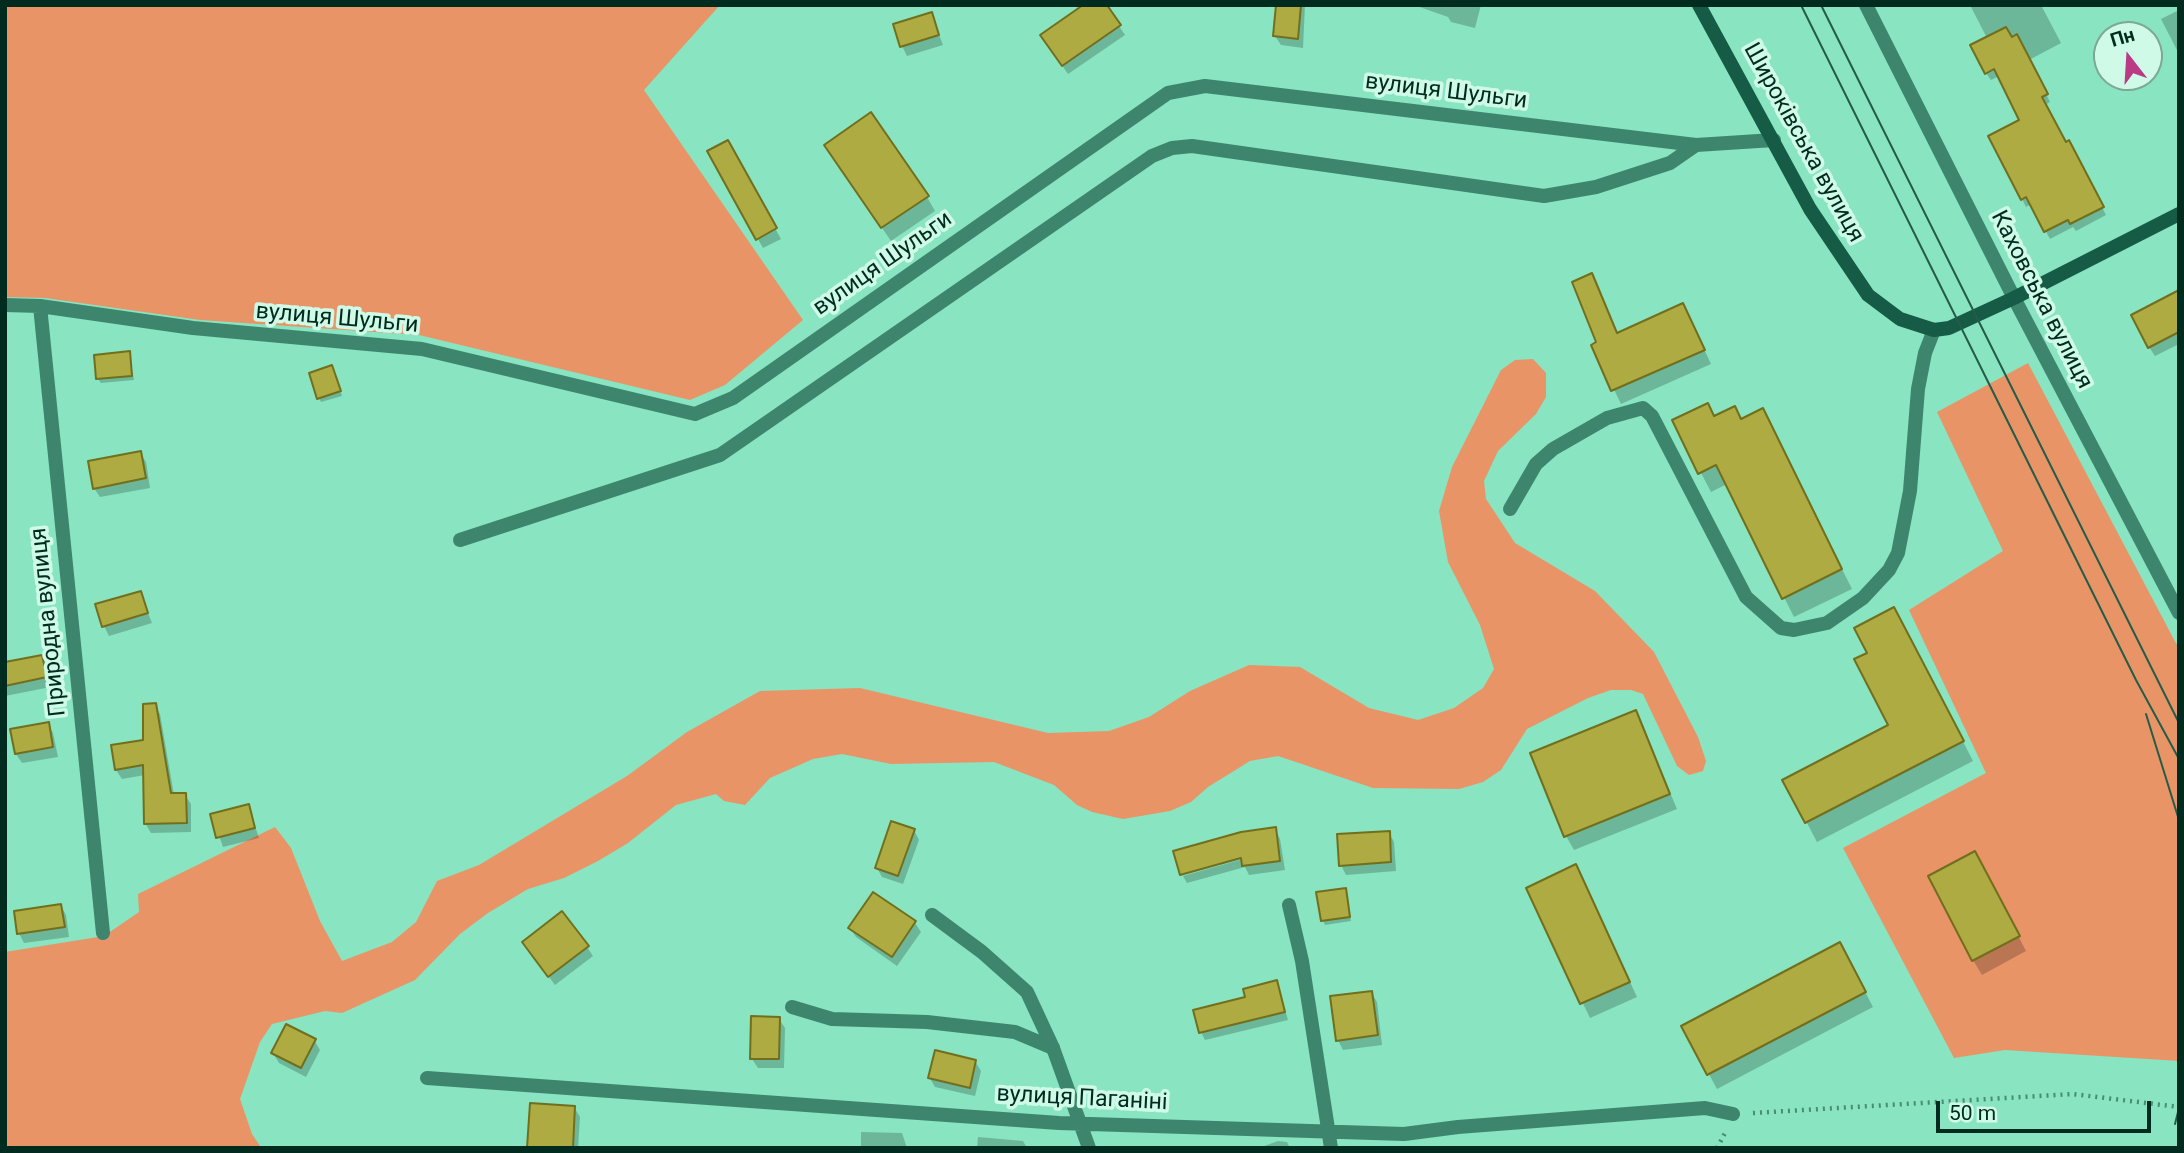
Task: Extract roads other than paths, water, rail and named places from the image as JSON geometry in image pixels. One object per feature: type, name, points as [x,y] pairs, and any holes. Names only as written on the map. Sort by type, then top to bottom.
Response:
[{"type":"main road","name":"Широківська вулиця","points":[[1699,5],[1810,209],[1868,295],[1900,319],[1934,330],[1949,328],[2179,214]]},
{"type":"street","name":"Каховська вулиця","points":[[1866,5],[2014,298],[2179,613]]},
{"type":"street","name":"вулиця Шульги","points":[[5,305],[40,306],[193,328],[422,349],[695,414],[733,398],[1168,93],[1205,86],[1696,145],[1774,140]]},
{"type":"street","points":[[460,540],[720,455],[1152,156],[1172,148],[1192,146],[1544,195],[1596,187],[1670,163],[1696,145]]},
{"type":"street","name":"Природна вулиця","points":[[40,306],[103,933]]},
{"type":"street","points":[[1510,509],[1536,464],[1553,449],[1606,418],[1643,408],[1653,416],[1746,597],[1781,628],[1794,630],[1827,623],[1863,598],[1889,570],[1898,552],[1910,491],[1918,389],[1925,353],[1934,330]]},
{"type":"street","points":[[1289,905],[1302,961],[1331,1148]]},
{"type":"street","points":[[932,915],[982,952],[1027,992],[1053,1048],[1088,1148]]},
{"type":"street","points":[[792,1007],[832,1019],[927,1023],[1015,1032],[1053,1048]]},
{"type":"street","name":"вулиця Паганіні","points":[[427,1078],[1080,1124],[1329,1132],[1404,1134],[1458,1127],[1705,1108],[1733,1114]]},
{"type":"tram line","points":[[1801,5],[2136,680],[2179,759]]},
{"type":"tram line","points":[[1821,5],[2179,723]]},
{"type":"tram line","points":[[2146,714],[2179,820]]},
{"type":"tram line","points":[[2175,1124],[2179,1108]]}]
